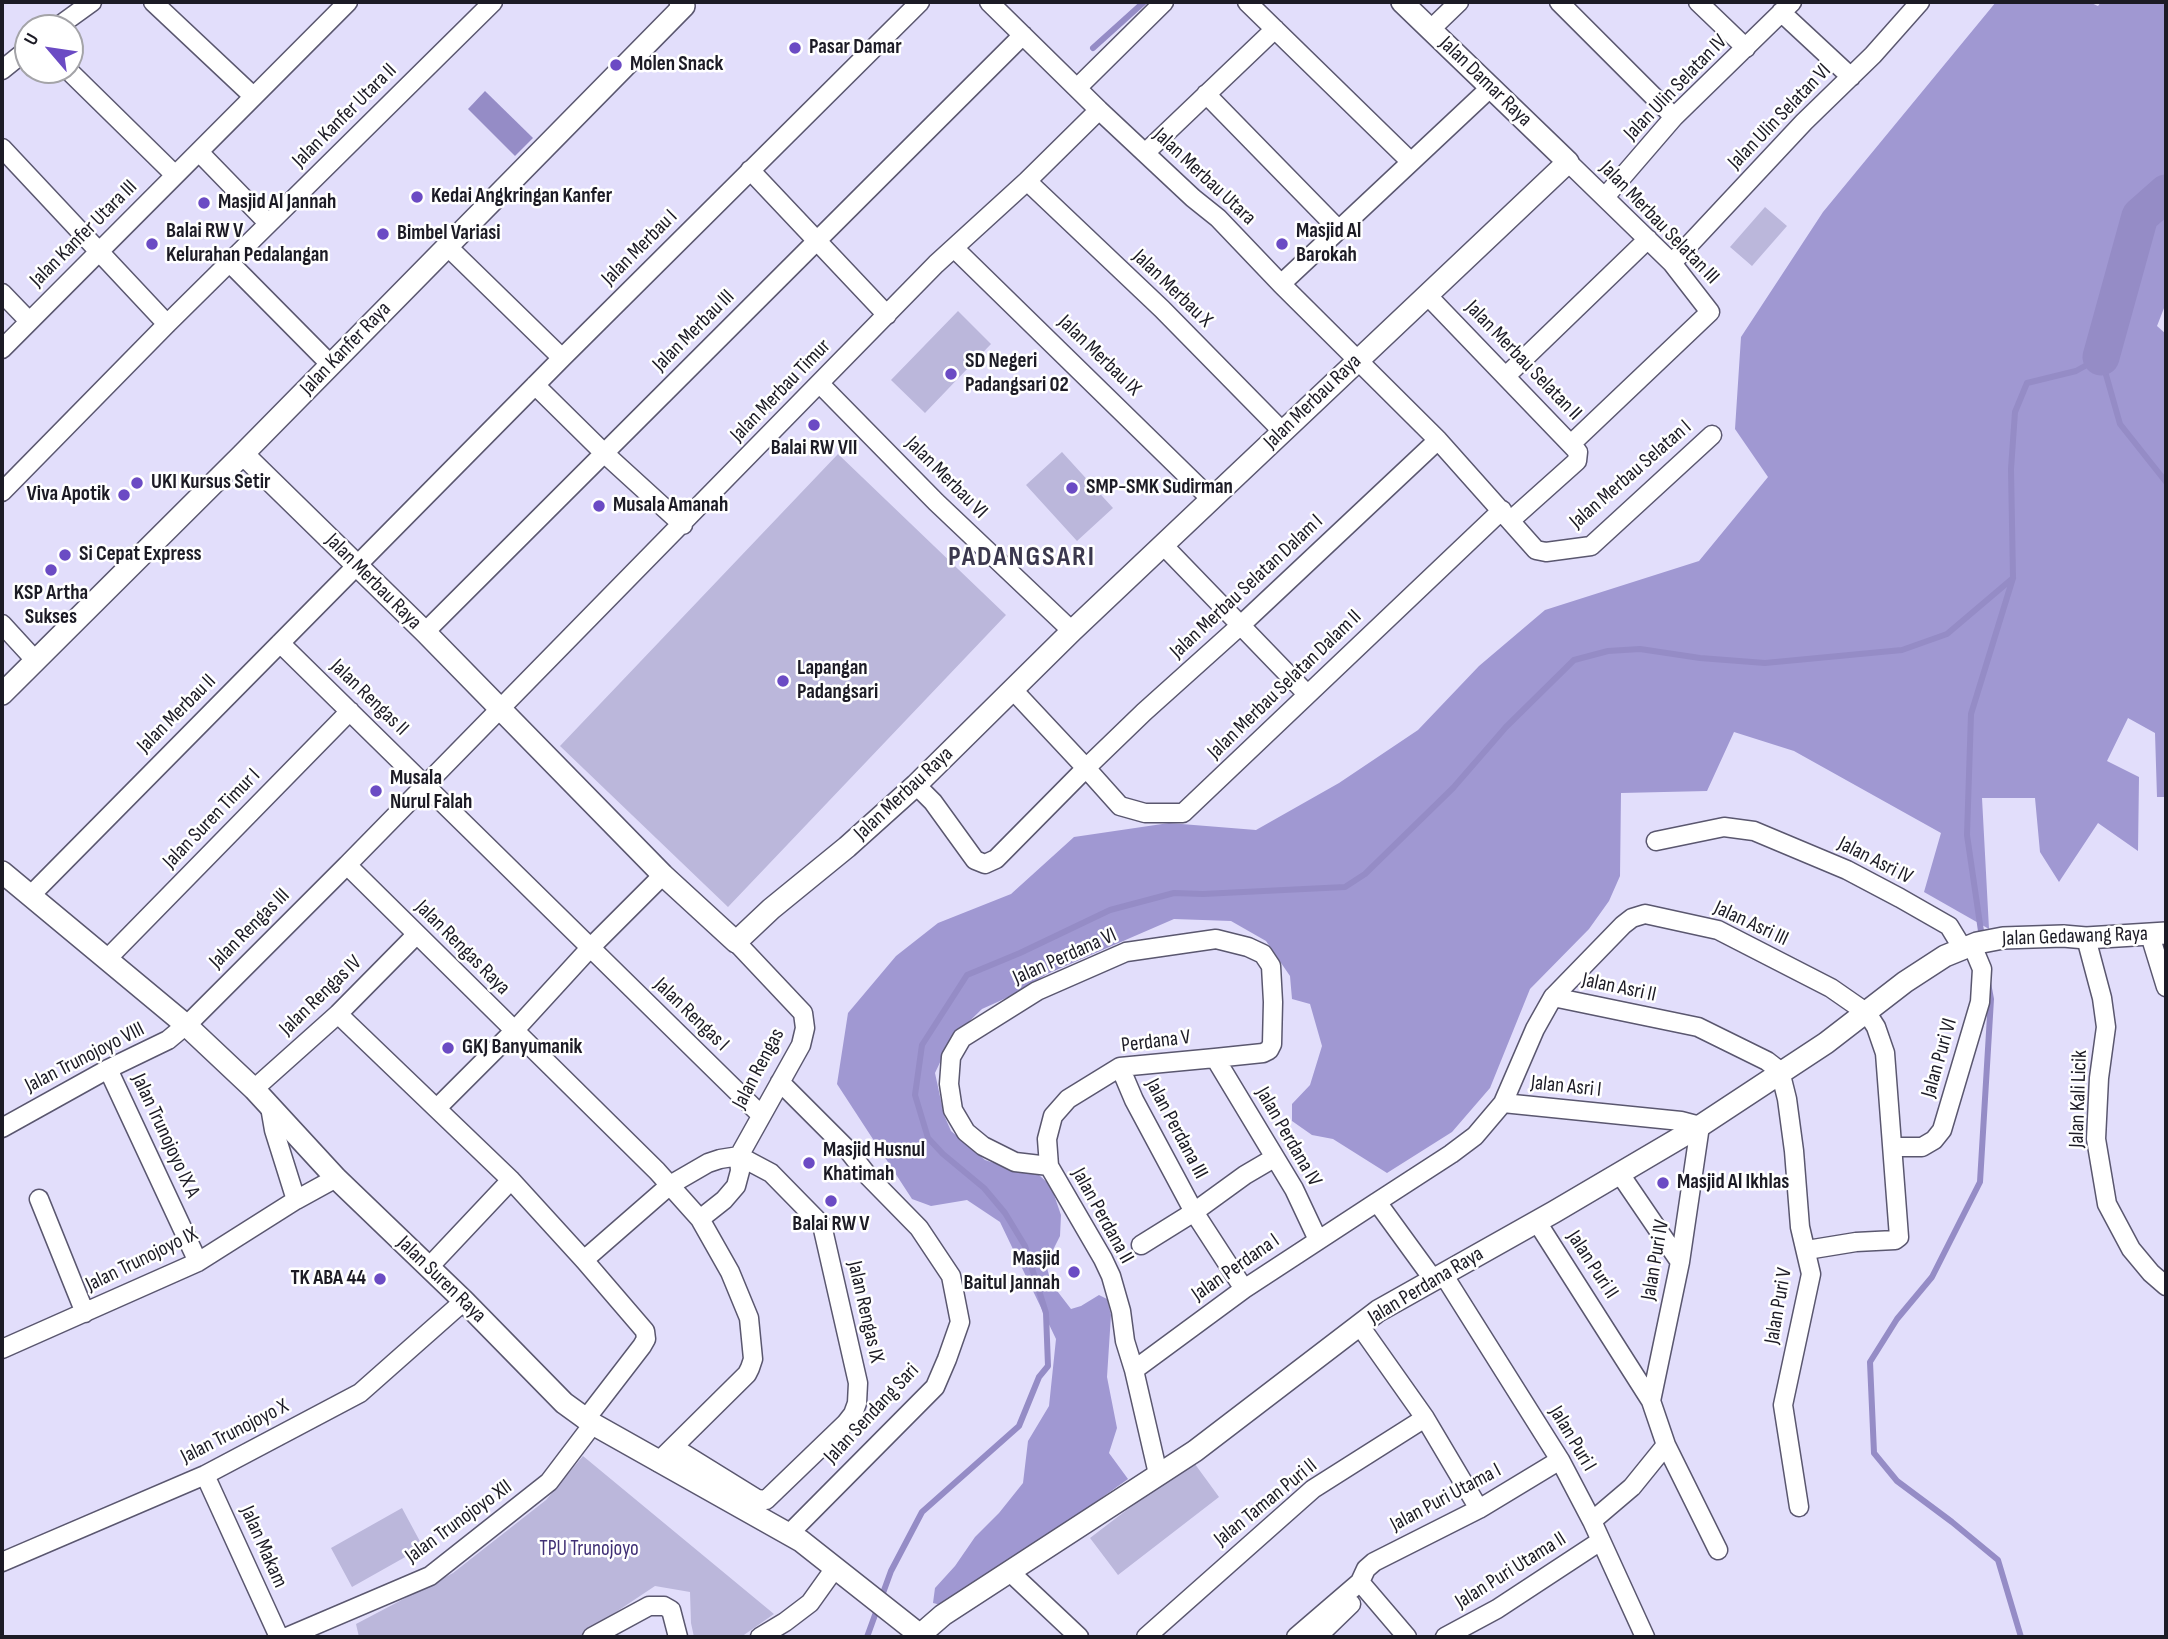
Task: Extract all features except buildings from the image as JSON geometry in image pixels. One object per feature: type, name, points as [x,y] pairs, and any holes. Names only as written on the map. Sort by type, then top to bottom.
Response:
[{"type":"street","points":[[75,14],[92,2]]},
{"type":"street","name":"Jalan Kanfer Utara III","points":[[2,349],[348,2]]},
{"type":"street","name":"Jalan Kanfer Utara II","points":[[2,492],[268,223],[493,2]]},
{"type":"street","name":"Jalan Kanfer Raya","points":[[2,694],[243,454],[684,6],[680,2]]},
{"type":"street","name":"Jalan Merbau I","points":[[357,565],[920,2]]},
{"type":"street","name":"Jalan Merbau Utara","points":[[989,2],[1099,110],[1218,218],[1357,360]]},
{"type":"street","points":[[1077,88],[1164,2]]},
{"type":"street","points":[[1247,2],[1411,162]]},
{"type":"street","name":"Jalan Damar Raya","points":[[1402,2],[1568,162]]},
{"type":"street","points":[[1430,30],[1459,2]]},
{"type":"street","points":[[1559,2],[1674,117]]},
{"type":"street","points":[[1698,2],[1746,48]]},
{"type":"street","name":"Jalan Ulin Selatan VI","points":[[1672,263],[1920,2]]},
{"type":"street","points":[[164,5],[253,96]]},
{"type":"street","name":"Jalan Ulin Selatan IV","points":[[1605,197],[1674,117],[1786,7],[1851,77]]},
{"type":"street","points":[[1145,153],[1275,29]]},
{"type":"street","name":"Jalan Merbau III","points":[[425,632],[1023,35]]},
{"type":"street","points":[[82,84],[175,175]]},
{"type":"street","points":[[1281,284],[1490,88]]},
{"type":"street","points":[[1206,94],[1339,230]]},
{"type":"street","name":"Jalan Merbau Timur","points":[[500,708],[954,248],[1099,110]]},
{"type":"street","points":[[2,148],[167,324]]},
{"type":"street","points":[[199,152],[268,223]]},
{"type":"street","name":"Jalan Merbau Selatan III","points":[[1568,162],[1672,263],[1710,309],[1706,318],[1574,453]]},
{"type":"street","name":"Jalan Merbau Raya","points":[[243,454],[425,632],[663,875],[736,942],[916,785],[1072,631],[1568,162]]},
{"type":"street","points":[[750,170],[887,315]]},
{"type":"street","name":"Jalan Merbau X","points":[[1027,181],[1162,309],[1283,432]]},
{"type":"street","points":[[1506,376],[1648,239]]},
{"type":"street","points":[[447,246],[562,358]]},
{"type":"street","name":"Jalan Merbau IX","points":[[954,248],[1211,499]]},
{"type":"street","points":[[229,262],[331,365]]},
{"type":"street","points":[[2,293],[29,321]]},
{"type":"street","name":"Jalan Merbau Selatan II","points":[[1428,296],[1506,376],[1574,453]]},
{"type":"street","name":"Jalan Merbau Selatan I","points":[[1357,360],[1438,440],[1536,550],[1541,552],[1591,545],[1712,435]]},
{"type":"street","name":"Jalan Merbau VI","points":[[820,384],[936,502],[1072,631]]},
{"type":"street","points":[[535,385],[683,525]]},
{"type":"street","name":"Jalan Merbau Selatan Dalam I","points":[[916,785],[933,802],[975,860],[985,864],[996,859],[1144,712],[1438,440]]},
{"type":"street","points":[[1506,515],[1574,453]]},
{"type":"street","name":"Jalan Merbau Selatan Dalam II","points":[[1086,768],[1120,806],[1144,813],[1183,813],[1307,694],[1506,515]]},
{"type":"street","points":[[1164,546],[1307,694]]},
{"type":"street","name":"Jalan Merbau II","points":[[30,896],[357,565]]},
{"type":"street","points":[[2,624],[35,660]]},
{"type":"street","name":"Jalan Rengas II","points":[[280,643],[426,785]]},
{"type":"street","points":[[1013,690],[1086,768]]},
{"type":"street","points":[[347,865],[500,708]]},
{"type":"street","name":"Jalan Suren Timur I","points":[[107,959],[350,710]]},
{"type":"street","name":"Jalan Rengas I","points":[[426,785],[761,1115]]},
{"type":"street","name":"Jalan Asri IV","points":[[1656,841],[1717,827],[1754,831],[1847,870],[1900,898],[1949,926],[1964,948]]},
{"type":"street","name":"Jalan Rengas Raya","points":[[347,865],[670,1185],[699,1219],[730,1272],[749,1318],[752,1359],[747,1374],[666,1455]]},
{"type":"street","name":"Jalan Rengas III","points":[[186,1026],[347,865]]},
{"type":"street","name":"Jalan Suren Raya","points":[[2,872],[186,1026],[254,1088],[336,1178],[464,1301],[564,1403],[589,1422],[666,1455],[789,1534],[920,1636]]},
{"type":"street","points":[[438,1108],[663,875]]},
{"type":"street","name":"Jalan Asri III","points":[[1553,997],[1623,925],[1632,918],[1645,914],[1718,930],[1831,988],[1867,1013]]},
{"type":"street","name":"Jalan Rengas IV","points":[[254,1088],[338,1014],[417,934]]},
{"type":"street","points":[[2158,934],[2166,987]]},
{"type":"street","name":"Jalan Gedawang Raya","points":[[1964,948],[2030,936],[2087,938],[2158,934]]},
{"type":"street","name":"Jalan Kali Licik","points":[[2087,938],[2102,998],[2106,1027],[2099,1078],[2096,1139],[2107,1204],[2131,1248],[2151,1273],[2166,1286]]},
{"type":"street","name":"Jalan Perdana VI","points":[[1049,1166],[1015,1161],[974,1139],[966,1132],[953,1110],[949,1084],[951,1057],[962,1038],[1037,990],[1126,952],[1216,939],[1248,947],[1263,954],[1268,960],[1271,967],[1273,1031]]},
{"type":"street","name":"Jalan Rengas","points":[[699,1219],[724,1200],[736,1186],[740,1171],[739,1156],[801,1045],[805,1028],[803,1013],[736,942]]},
{"type":"street","name":"Jalan Perdana Raya","points":[[920,1636],[943,1615],[1195,1451],[1378,1311],[1700,1126],[1826,1043],[1905,982],[1964,948]]},
{"type":"street","name":"Jalan Puri VI","points":[[1893,1147],[1922,1147],[1934,1140],[1942,1130],[1980,1002],[1982,969],[1964,948]]},
{"type":"street","name":"Jalan Asri II","points":[[1503,1103],[1535,1028],[1553,997],[1698,1027],[1767,1061],[1780,1071]]},
{"type":"street","name":"Jalan Puri VI","points":[[1807,1250],[1897,1239],[1885,1054],[1876,1027],[1867,1013]]},
{"type":"street","points":[[338,1014],[511,1180],[584,1260],[670,1185],[708,1163],[739,1156]]},
{"type":"street","name":"Jalan Trunojoyo VIII","points":[[2,1128],[108,1069],[159,1046],[186,1026]]},
{"type":"street","name":"Perdana V","points":[[1049,1166],[1047,1139],[1053,1116],[1068,1099],[1119,1067],[1263,1053],[1272,1044],[1273,1031]]},
{"type":"street","name":"Jalan Perdana IV","points":[[1215,1058],[1293,1189],[1318,1240]]},
{"type":"street","name":"Jalan Perdana III","points":[[1119,1067],[1194,1212],[1244,1289]]},
{"type":"street","name":"Jalan Trunojoyo IX A","points":[[108,1069],[198,1262]]},
{"type":"street","name":"Jalan Puri V","points":[[1780,1071],[1794,1151],[1800,1227],[1811,1274],[1783,1405],[1798,1507]]},
{"type":"street","name":"Jalan Sendang Sari","points":[[780,1082],[847,1149],[869,1177],[919,1228],[951,1276],[960,1322],[935,1387],[789,1534]]},
{"type":"street","name":"Jalan Asri I","points":[[1377,1202],[1475,1136],[1503,1103],[1669,1120],[1700,1126]]},
{"type":"street","points":[[270,1107],[274,1130],[296,1200]]},
{"type":"street","name":"Jalan Puri IV","points":[[1651,1401],[1680,1262],[1700,1126]]},
{"type":"street","name":"Jalan Rengas IX","points":[[666,1455],[757,1499],[766,1500],[846,1423],[858,1403],[858,1383],[822,1225],[771,1173],[739,1156]]},
{"type":"street","name":"Jalan Perdana III","points":[[1194,1212],[1245,1175],[1274,1158]]},
{"type":"street","name":"Jalan Perdana II","points":[[1049,1166],[1111,1276],[1134,1370]]},
{"type":"street","points":[[1620,1174],[1680,1262]]},
{"type":"street","name":"Jalan Trunojoyo IX","points":[[2,1349],[198,1262],[336,1178]]},
{"type":"street","points":[[429,1268],[511,1180]]},
{"type":"street","points":[[39,1199],[85,1313]]},
{"type":"street","points":[[1377,1202],[1438,1276]]},
{"type":"street","name":"Jalan Perdana I","points":[[1134,1370],[1244,1289],[1377,1202]]},
{"type":"street","name":"Jalan Perdana II","points":[[1141,1245],[1194,1212]]},
{"type":"street","name":"Jalan Puri II","points":[[1537,1222],[1651,1401],[1666,1445],[1718,1550]]},
{"type":"street","name":"Jalan Trunojoyo XII","points":[[287,1637],[430,1576],[549,1482],[646,1339],[645,1331],[639,1322],[584,1260]]},
{"type":"street","name":"Jalan Puri I","points":[[1438,1276],[1560,1460],[1591,1521],[1642,1636]]},
{"type":"street","name":"Jalan Trunojoyo X","points":[[2,1562],[205,1475],[360,1394],[464,1301]]},
{"type":"street","points":[[1360,1326],[1425,1418],[1479,1509]]},
{"type":"street","points":[[1134,1370],[1158,1474]]},
{"type":"street","name":"Jalan Taman Puri II","points":[[1146,1637],[1313,1489],[1425,1418]]},
{"type":"street","points":[[1591,1521],[1632,1487],[1666,1445]]},
{"type":"street","name":"Jalan Puri Utama I","points":[[1363,1586],[1366,1569],[1374,1562],[1479,1509],[1560,1460]]},
{"type":"street","name":"Jalan Makam","points":[[205,1475],[279,1637]]},
{"type":"street","name":"Jalan Puri Utama II","points":[[1446,1637],[1497,1609],[1599,1542]]},
{"type":"street","points":[[760,1637],[810,1603],[835,1568]]},
{"type":"street","points":[[1010,1572],[1079,1637]]},
{"type":"street","points":[[1296,1637],[1363,1586]]},
{"type":"street","points":[[1317,1637],[1363,1586]]},
{"type":"street","points":[[1363,1586],[1408,1637]]},
{"type":"street","points":[[592,1637],[649,1606],[664,1606],[671,1610],[678,1637]]},
{"type":"green space","points":[[1765,207],[1787,226],[1752,266],[1730,247]]},
{"type":"green space","points":[[958,311],[991,344],[925,413],[891,380]]},
{"type":"green space","points":[[1062,452],[1113,508],[1077,541],[1026,485]]},
{"type":"green space","name":"Lapangan Padangsari","points":[[838,454],[1006,615],[728,907],[560,746]]},
{"type":"green space","name":"TPU Trunojoyo","points":[[583,1456],[774,1614],[741,1637],[694,1637],[690,1592],[655,1586],[595,1626],[586,1637],[359,1637],[356,1624],[453,1573],[546,1500]]},
{"type":"green space","points":[[1192,1460],[1219,1497],[1118,1575],[1090,1538]]},
{"type":"green space","points":[[402,1508],[423,1547],[352,1587],[331,1548]]},
{"type":"shaded area","points":[[1996,2],[2089,2],[2098,6],[2101,2],[2166,2],[2166,303],[2157,326],[2166,334],[2166,797],[2157,797],[2155,733],[2128,718],[2107,761],[2139,777],[2138,851],[2098,823],[2059,882],[2040,852],[2035,798],[1982,798],[1989,929],[1924,892],[1941,833],[1794,751],[1734,732],[1707,791],[1621,793],[1620,876],[1609,901],[1589,929],[1530,989],[1490,1088],[1452,1132],[1387,1173],[1333,1139],[1312,1135],[1292,1121],[1292,1104],[1310,1085],[1322,1046],[1310,1004],[1292,999],[1290,976],[1266,941],[1231,921],[1174,919],[1047,974],[1015,994],[982,1009],[951,1039],[935,1073],[944,1115],[951,1131],[985,1160],[1039,1175],[1051,1186],[1061,1215],[1060,1236],[1046,1264],[1051,1283],[1071,1309],[1099,1295],[1107,1299],[1111,1315],[1107,1377],[1117,1428],[1109,1453],[1128,1479],[941,1605],[933,1603],[935,1588],[955,1566],[975,1537],[1023,1483],[1028,1441],[1049,1406],[1056,1339],[1000,1222],[967,1200],[931,1206],[912,1199],[837,1084],[848,1013],[896,956],[938,923],[1011,894],[1074,837],[1169,823],[1256,830],[1339,783],[1418,730],[1479,666],[1545,610],[1699,561],[1768,477],[1735,429],[1741,337],[1823,212]]},
{"type":"shaded area","points":[[485,91],[533,138],[515,156],[468,109]]},
{"type":"waterway","points":[[1093,48],[1144,2]]},
{"type":"waterway","points":[[2101,357],[2140,216],[2166,193]]},
{"type":"waterway","points":[[1982,938],[1967,835],[1971,714],[2013,578],[2011,469],[2015,412],[2027,383],[2076,371],[2101,357],[2120,424],[2166,482]]},
{"type":"waterway","points":[[867,1637],[891,1571],[922,1512],[1019,1426],[1039,1377],[1048,1366],[1046,1313],[1025,1246],[1005,1213],[984,1188],[928,1138],[915,1095],[922,1045],[967,975],[1110,910],[1174,893],[1345,887],[1365,874],[1453,788],[1506,727],[1574,660],[1608,651],[1640,649],[1700,658],[1765,663],[1902,650],[1947,634],[2013,578]]},
{"type":"waterway","points":[[1988,983],[1991,999],[1980,1182],[1932,1277],[1897,1319],[1870,1362],[1874,1453],[1897,1481],[1998,1560],[2021,1637]]},
{"type":"place","name":"Pasar Damar","points":[[795,48]]},
{"type":"place","name":"Molen Snack","points":[[616,65]]},
{"type":"place","name":"Kedai Angkringan Kanfer","points":[[417,197]]},
{"type":"place","name":"Masjid Al Jannah","points":[[204,203]]},
{"type":"place","name":"Bimbel Variasi","points":[[383,234]]},
{"type":"place","name":"Balai RW V Kelurahan Pedalangan","points":[[152,244]]},
{"type":"place","name":"Masjid Al Barokah","points":[[1282,244]]},
{"type":"place","name":"SD Negeri Padangsari 02","points":[[951,374]]},
{"type":"place","name":"Balai RW VII","points":[[814,425]]},
{"type":"place","name":"UKI Kursus Setir","points":[[137,483]]},
{"type":"place","name":"SMP-SMK Sudirman","points":[[1072,488]]},
{"type":"place","name":"Viva Apotik","points":[[124,495]]},
{"type":"place","name":"Musala Amanah","points":[[599,506]]},
{"type":"place","name":"Si Cepat Express","points":[[65,555]]},
{"type":"place","name":"KSP Artha Sukses","points":[[51,570]]},
{"type":"place","name":"Lapangan Padangsari","points":[[783,681]]},
{"type":"place","name":"Musala Nurul Falah","points":[[376,791]]},
{"type":"place","name":"GKJ Banyumanik","points":[[448,1048]]},
{"type":"place","name":"Masjid Husnul Khatimah","points":[[809,1163]]},
{"type":"place","name":"Masjid Al Ikhlas","points":[[1663,1183]]},
{"type":"place","name":"Balai RW V","points":[[831,1201]]},
{"type":"place","name":"Masjid Baitul Jannah","points":[[1074,1272]]},
{"type":"place","name":"TK ABA 44","points":[[380,1279]]},
{"type":"district","name":"PADANGSARI","points":[[1022,558]]}]
